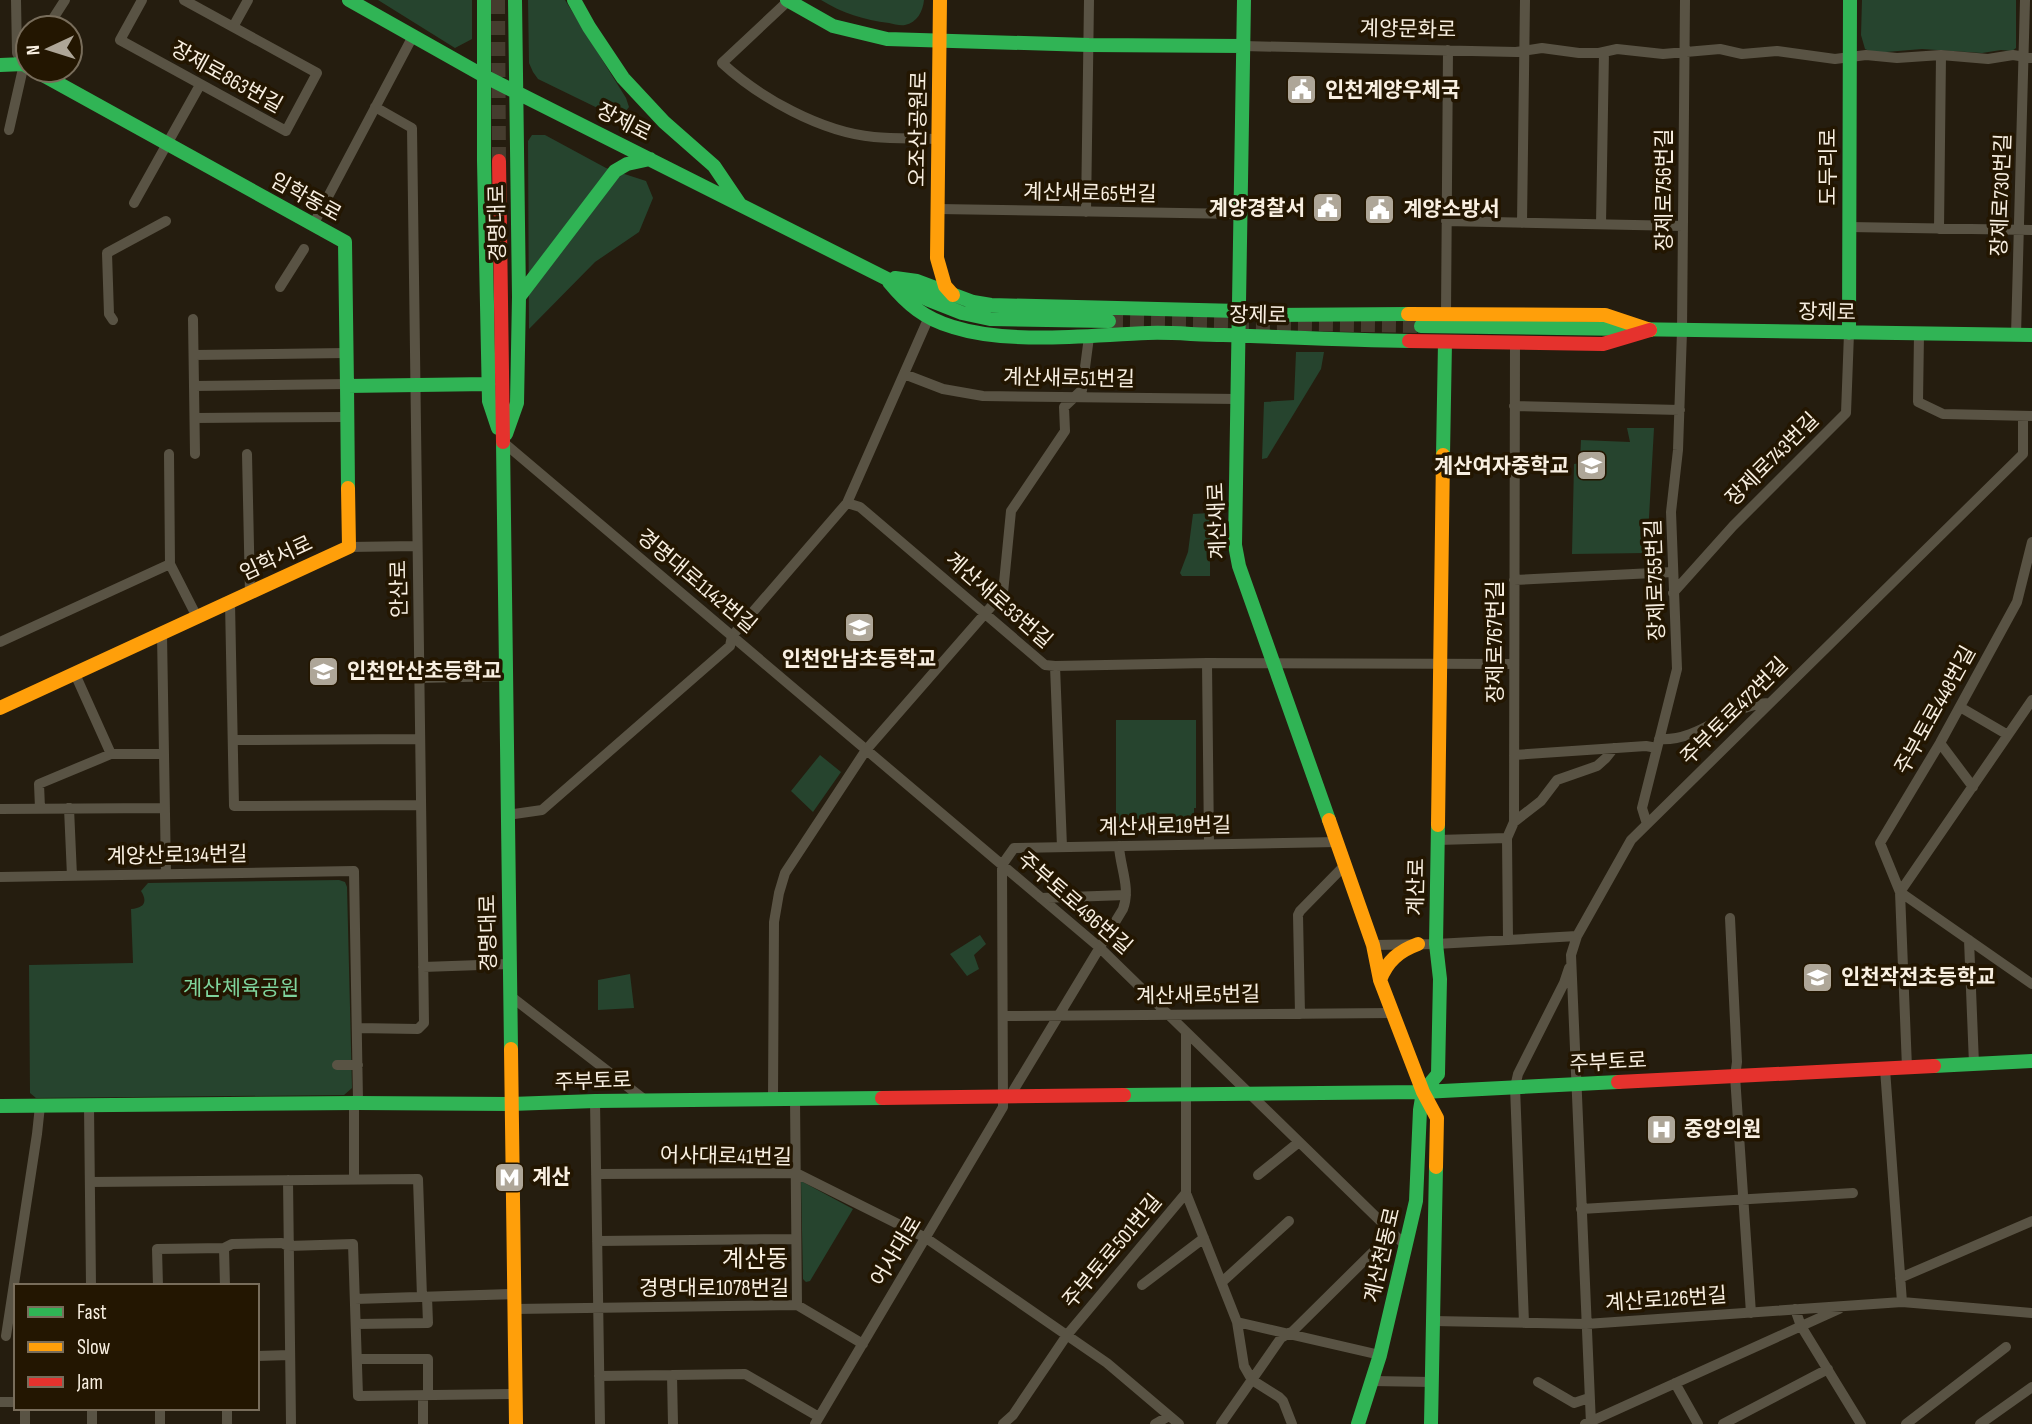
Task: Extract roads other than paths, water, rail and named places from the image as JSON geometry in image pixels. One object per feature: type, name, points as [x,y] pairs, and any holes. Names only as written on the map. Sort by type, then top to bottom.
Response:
[{"type":"street","name":"장제로863번길","points":[[142,0],[120,40],[286,131],[317,73],[184,0]]},
{"type":"street","points":[[233,27],[248,0]]},
{"type":"street","name":"장제로","points":[[349,0],[484,76],[929,300],[962,313],[990,319],[1109,321]]},
{"type":"street","name":"경명대로","points":[[484,0],[489,401],[503,442]]},
{"type":"street","name":"경명대로","points":[[503,442],[517,403],[519,297],[515,0]]},
{"type":"street","points":[[574,0],[623,78],[664,121],[714,166],[740,204]]},
{"type":"street","points":[[787,0],[722,62],[738,78],[764,96],[805,117],[844,130],[873,137],[939,139]]},
{"type":"street","name":"계양문화로","points":[[787,0],[822,20],[852,32],[887,39],[1448,50],[1524,51],[1542,48],[1579,53],[1617,49],[1663,54],[1720,49],[1742,54],[1777,51],[1835,59],[1866,55],[1897,58],[1941,55],[2028,57]]},
{"type":"street","name":"오조산공원로","points":[[937,258],[940,0]]},
{"type":"street","points":[[1087,212],[1089,0]]},
{"type":"street","name":"계산새로","points":[[1244,0],[1235,545],[1239,566],[1346,864],[1373,945],[1380,980],[1423,1092]]},
{"type":"street","points":[[1522,223],[1525,0]]},
{"type":"street","name":"장제로756번길","points":[[1682,331],[1685,0]]},
{"type":"street","name":"도두리로","points":[[1849,333],[1850,0]]},
{"type":"street","name":"장제로730번길","points":[[2016,335],[2028,57],[2025,0]]},
{"type":"street","points":[[313,225],[413,36]]},
{"type":"street","points":[[1446,314],[1448,50]]},
{"type":"street","points":[[1601,224],[1604,52]]},
{"type":"street","points":[[1939,229],[1941,55]]},
{"type":"street","points":[[9,130],[23,84]]},
{"type":"street","name":"임학동로","points":[[62,84],[345,242],[346,385]]},
{"type":"street","points":[[134,203],[200,85]]},
{"type":"street","name":"안산로","points":[[357,1028],[418,1029],[424,1023],[412,128],[375,107]]},
{"type":"street","points":[[484,161],[489,154],[504,152],[516,162]]},
{"type":"street","points":[[519,297],[615,171],[627,164],[650,159]]},
{"type":"street","name":"경명대로","points":[[499,161],[516,1424]]},
{"type":"street","name":"계산새로65번길","points":[[938,209],[1241,214]]},
{"type":"street","points":[[113,320],[109,314],[107,253],[166,221]]},
{"type":"street","points":[[1446,221],[1683,226]]},
{"type":"street","points":[[1849,227],[2032,230]]},
{"type":"street","points":[[280,287],[304,249]]},
{"type":"street","points":[[917,281],[928,275],[937,258]]},
{"type":"street","points":[[937,258],[945,286],[954,296]]},
{"type":"street","name":"장제로","points":[[883,276],[917,281],[954,296],[991,305],[1239,310],[1268,315],[1605,315],[1650,330]]},
{"type":"street","name":"장제로","points":[[883,276],[909,304],[929,317],[978,334],[1112,338],[1148,333],[1392,341],[1603,344],[1650,330]]},
{"type":"street","points":[[1112,338],[1139,330],[1143,318],[1134,307]]},
{"type":"street","points":[[1391,314],[1381,322],[1378,329],[1392,341]]},
{"type":"street","points":[[507,815],[542,810],[730,646],[732,636],[847,503],[929,317]]},
{"type":"street","points":[[193,319],[195,454]]},
{"type":"street","name":"장제로","points":[[1421,326],[2032,335]]},
{"type":"street","name":"장제로755번길","points":[[1647,824],[1642,808],[1677,669],[1671,512],[1678,450],[1682,331]]},
{"type":"street","name":"장제로743번길","points":[[1673,593],[1733,526],[1846,413],[1849,333]]},
{"type":"street","points":[[1919,334],[1918,402],[1943,414],[2027,416],[2022,453],[2032,460]]},
{"type":"street","points":[[773,1099],[774,922],[785,873],[866,750],[1003,593],[1011,511],[1065,431],[1064,407],[1082,390],[1089,337]]},
{"type":"street","name":"계산로","points":[[1423,1092],[1438,1074],[1440,979],[1436,944],[1437,840],[1446,342]]},
{"type":"street","name":"장제로767번길","points":[[1508,940],[1507,838],[1514,822],[1514,343]]},
{"type":"street","points":[[194,355],[346,353]]},
{"type":"street","name":"계산새로51번길","points":[[904,374],[962,394],[1237,399]]},
{"type":"street","points":[[194,386],[489,384]]},
{"type":"street","points":[[346,385],[349,547],[418,546]]},
{"type":"street","points":[[1514,406],[1679,410]]},
{"type":"street","points":[[195,418],[347,417]]},
{"type":"street","name":"경명대로1142번길","points":[[503,442],[866,750]]},
{"type":"street","name":"주부토로472번길","points":[[1589,1423],[1571,955],[1577,936],[1630,840],[2022,453]]},
{"type":"street","points":[[169,454],[170,564],[197,617]]},
{"type":"street","points":[[247,454],[250,593]]},
{"type":"street","name":"계산새로33번길","points":[[847,503],[860,507],[1045,665],[1514,664]]},
{"type":"street","name":"주부토로448번길","points":[[1907,1068],[1900,892],[1880,843],[1940,743],[2017,602],[2032,542]]},
{"type":"street","name":"임학서로","points":[[0,708],[349,547]]},
{"type":"street","points":[[0,642],[170,564]]},
{"type":"street","points":[[1514,580],[1673,572]]},
{"type":"street","points":[[230,602],[234,806],[421,805]]},
{"type":"street","points":[[162,634],[166,874]]},
{"type":"street","points":[[1207,663],[1209,844]]},
{"type":"street","points":[[1055,667],[1062,847]]},
{"type":"street","points":[[75,674],[111,754]]},
{"type":"street","points":[[419,678],[505,676]]},
{"type":"street","points":[[2032,700],[1900,892],[2032,984]]},
{"type":"street","points":[[1514,755],[1658,744],[1686,737],[1736,710],[1769,703]]},
{"type":"street","points":[[1960,707],[2008,735]]},
{"type":"street","points":[[233,740],[420,739]]},
{"type":"street","points":[[1940,743],[1972,787]]},
{"type":"street","points":[[1514,822],[1541,801],[1557,780],[1597,766],[1614,748]]},
{"type":"street","name":"주부토로496번길","points":[[866,750],[1100,947],[1406,1246]]},
{"type":"street","points":[[40,808],[39,784],[111,754],[164,754]]},
{"type":"street","points":[[69,808],[72,876]]},
{"type":"street","points":[[0,809],[165,808]]},
{"type":"street","points":[[1437,840],[1507,838]]},
{"type":"street","name":"계산새로19번길","points":[[1002,865],[1014,848],[1338,842]]},
{"type":"street","points":[[1007,1096],[1123,909],[1126,884],[1119,859],[1119,846]]},
{"type":"street","points":[[1300,1014],[1298,915],[1346,864]]},
{"type":"street","points":[[1002,865],[1003,1016],[1007,1096]]},
{"type":"street","name":"계양산로134번길","points":[[0,877],[354,871],[357,1028]]},
{"type":"street","points":[[1041,898],[1126,895]]},
{"type":"street","points":[[1730,918],[1737,1062],[1735,1076],[1751,1312]]},
{"type":"street","points":[[1373,945],[1577,936]]},
{"type":"street","points":[[1969,940],[1974,1064]]},
{"type":"street","points":[[1380,980],[1393,957],[1418,944]]},
{"type":"street","points":[[1524,1323],[1515,1087],[1518,1074],[1564,983],[1572,961]]},
{"type":"street","points":[[423,967],[509,964]]},
{"type":"street","points":[[509,995],[645,1100]]},
{"type":"street","name":"계산새로5번길","points":[[1003,1016],[1393,1013]]},
{"type":"street","points":[[354,1179],[354,1107],[358,1100],[357,1028]]},
{"type":"street","points":[[1186,1032],[1186,1094]]},
{"type":"street","name":"주부토로","points":[[0,1107],[511,1104],[795,1098],[1423,1092],[2032,1061]]},
{"type":"street","points":[[337,1065],[358,1065]]},
{"type":"street","points":[[1885,1069],[1902,1302]]},
{"type":"street","points":[[1423,1092],[1437,1118],[1431,1424]]},
{"type":"street","name":"계산천동로","points":[[1358,1424],[1380,1355],[1416,1201],[1419,1115],[1423,1092]]},
{"type":"street","name":"주부토로501번길","points":[[1003,1424],[1013,1415],[1067,1335],[1186,1193],[1186,1094]]},
{"type":"street","name":"어사대로","points":[[817,1420],[1003,1107],[1007,1096]]},
{"type":"street","points":[[795,1098],[797,1305]]},
{"type":"street","points":[[595,1101],[600,1424]]},
{"type":"street","points":[[15,1284],[40,1106]]},
{"type":"street","points":[[89,1106],[91,1284]]},
{"type":"street","points":[[1258,1175],[1299,1143]]},
{"type":"street","name":"어사대로41번길","points":[[596,1174],[796,1173],[926,1238],[1107,1363],[1179,1424]]},
{"type":"street","points":[[90,1182],[418,1179],[428,1323],[356,1324]]},
{"type":"street","points":[[288,1180],[291,1424]]},
{"type":"street","points":[[1186,1193],[1237,1322],[1244,1366],[1252,1380],[1283,1401],[1292,1424]]},
{"type":"street","points":[[1581,1209],[1853,1193]]},
{"type":"street","points":[[1222,1282],[1289,1221]]},
{"type":"street","points":[[1900,1278],[2032,1221]]},
{"type":"street","points":[[1222,1424],[1281,1338],[1289,1335],[1381,1244],[1390,1231]]},
{"type":"street","points":[[1142,1285],[1204,1238]]},
{"type":"street","points":[[597,1241],[796,1239]]},
{"type":"street","points":[[158,1284],[157,1248],[224,1248],[232,1244],[354,1244],[358,1396],[515,1394]]},
{"type":"street","points":[[224,1248],[225,1284]]},
{"type":"street","points":[[7,1336],[14,1289]]},
{"type":"street","name":"경명대로1078번길","points":[[355,1299],[425,1297],[598,1308],[797,1305],[863,1344]]},
{"type":"street","name":"계산로126번길","points":[[1433,1321],[1586,1324],[1902,1302],[2032,1313]]},
{"type":"street","points":[[1589,1423],[1845,1306]]},
{"type":"street","points":[[1796,1309],[1801,1326],[1861,1424]]},
{"type":"street","points":[[1237,1322],[1380,1355]]},
{"type":"street","points":[[1906,1424],[2006,1347]]},
{"type":"street","points":[[259,1356],[290,1355]]},
{"type":"street","points":[[357,1359],[428,1359],[423,1424]]},
{"type":"street","points":[[1723,1424],[1828,1369]]},
{"type":"street","points":[[599,1376],[745,1374],[817,1420]]},
{"type":"street","points":[[672,1375],[673,1424]]},
{"type":"street","points":[[1371,1381],[1432,1382]]},
{"type":"street","points":[[1538,1382],[1574,1403],[1589,1398]]},
{"type":"street","points":[[1675,1383],[1698,1424]]},
{"type":"street","points":[[1980,1424],[2032,1387]]},
{"type":"street","points":[[1013,1415],[1024,1424]]},
{"type":"street","points":[[1155,1424],[1169,1416]]},
{"type":"tunnel","points":[[498,0],[499,161]]},
{"type":"tunnel","points":[[1109,321],[1421,326]]},
{"type":"place","name":"인천계양우체국","points":[[1302,90]]},
{"type":"place","name":"계양경찰서","points":[[1328,208]]},
{"type":"place","name":"계양소방서","points":[[1380,209]]},
{"type":"place","name":"계산여자중학교","points":[[1592,466]]},
{"type":"place","name":"인천안남초등학교","points":[[859,627]]},
{"type":"place","name":"인천안산초등학교","points":[[324,671]]},
{"type":"place","name":"인천작전초등학교","points":[[1818,977]]},
{"type":"place","name":"중앙의원","points":[[1661,1129]]},
{"type":"place","name":"계산","points":[[509,1177]]},
{"type":"district","name":"계산동","points":[[755,1259]]},
{"type":"park label","name":"계산체육공원","points":[[241,988]]}]
